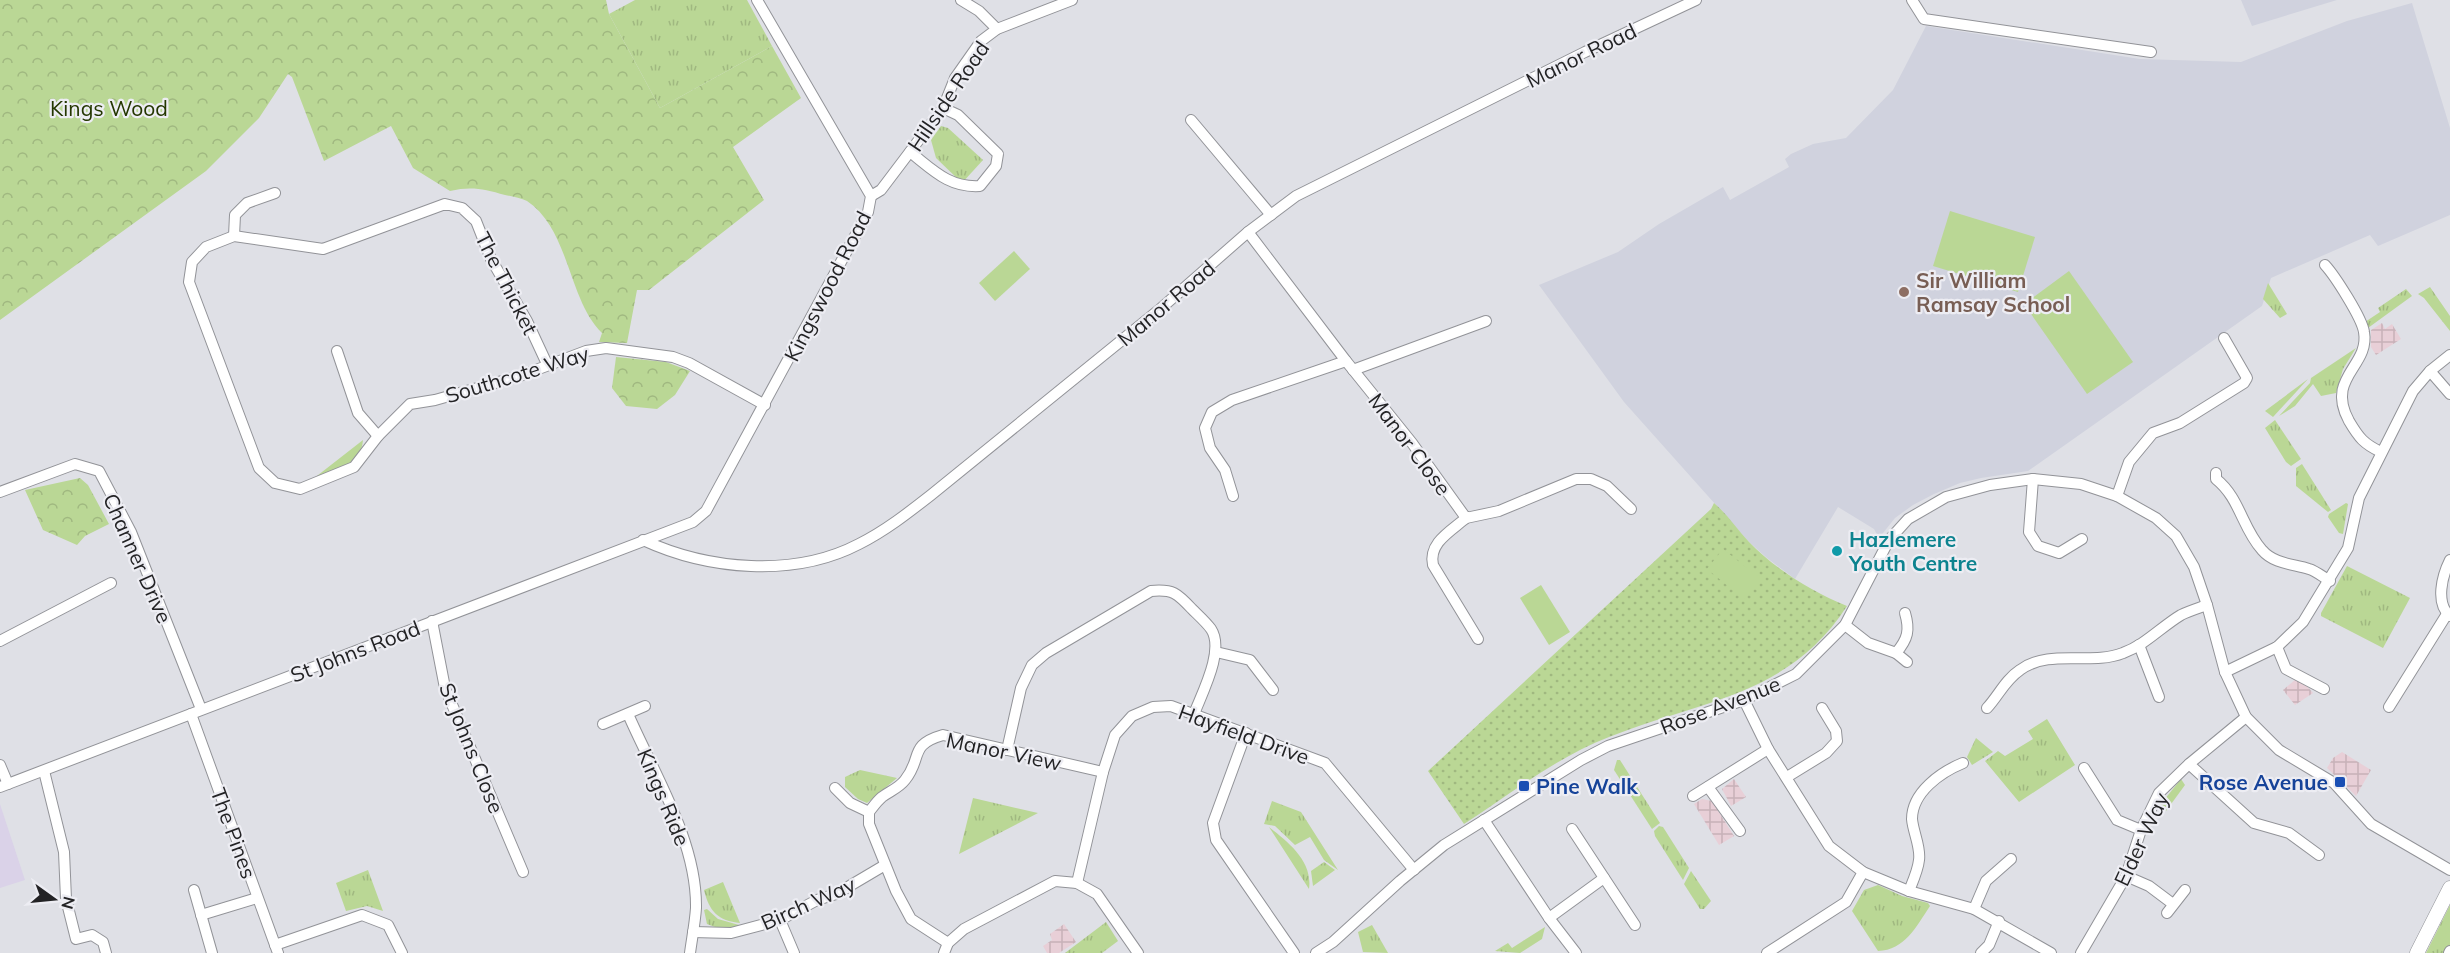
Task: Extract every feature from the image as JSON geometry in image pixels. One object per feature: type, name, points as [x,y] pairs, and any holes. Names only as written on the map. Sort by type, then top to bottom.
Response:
[{"type":"main road","points":[[2417,953],[2450,888]]},
{"type":"street","points":[[961,0],[978,11],[997,29]]},
{"type":"street","name":"Hillside Road","points":[[871,196],[881,190],[943,108],[955,78],[981,41],[997,29],[1072,0]]},
{"type":"street","name":"Manor Road","points":[[643,540],[666,551],[699,560],[746,566],[804,563],[858,545],[900,519],[1050,400],[1248,232],[1296,196],[1585,52],[1696,0]]},
{"type":"street","points":[[1912,0],[1924,19],[2151,52]]},
{"type":"street","name":"Kingswood Road","points":[[706,511],[868,212],[871,196],[758,1]]},
{"type":"street","points":[[910,152],[947,181],[965,187],[980,186],[996,166],[998,154],[958,115],[943,108]]},
{"type":"street","points":[[1191,120],[1271,215]]},
{"type":"street","points":[[234,236],[235,215],[247,203],[274,193]]},
{"type":"street","name":"The Thicket","points":[[234,236],[323,249],[445,204],[462,208],[476,221],[491,259],[527,321],[547,364]]},
{"type":"street","name":"Manor Close","points":[[1248,232],[1311,312],[1349,366],[1412,443],[1466,518]]},
{"type":"street","name":"Southcote Way","points":[[234,236],[206,248],[192,262],[189,282],[259,468],[275,483],[300,489],[354,467],[378,436],[410,404],[435,400],[520,376],[586,351],[606,348],[673,357],[689,363],[765,405]]},
{"type":"street","points":[[2325,264],[2360,320],[2364,331],[2362,350],[2343,384],[2342,407],[2364,443],[2381,452]]},
{"type":"street","name":"Manor Close","points":[[1233,496],[1225,470],[1210,448],[1204,428],[1212,412],[1232,400],[1349,366],[1486,321]]},
{"type":"street","points":[[2117,496],[2129,462],[2153,433],[2180,423],[2244,383],[2247,378],[2224,338]]},
{"type":"street","points":[[337,351],[358,413],[378,436]]},
{"type":"street","points":[[2225,672],[2277,647],[2303,622],[2349,548],[2359,498],[2413,391],[2430,371],[2450,355]]},
{"type":"street","points":[[2430,371],[2450,394]]},
{"type":"street","name":"Channer Drive","points":[[0,492],[75,464],[99,471],[130,532],[201,709]]},
{"type":"street","points":[[2217,473],[2216,479],[2226,486],[2241,510],[2248,531],[2263,552],[2282,563],[2312,570],[2330,581]]},
{"type":"street","points":[[1478,639],[1433,565],[1431,555],[1434,546],[1466,518],[1499,511],[1576,479],[1591,478],[1608,486],[1631,509]]},
{"type":"street","points":[[2032,478],[2029,532],[2038,546],[2060,553],[2082,539]]},
{"type":"street","name":"Rose Avenue","points":[[1316,953],[1333,942],[1444,845],[1581,760],[1608,746],[1744,700],[1796,674],[1845,625],[1889,540],[1908,519],[1946,497],[1990,485],[2032,478],[2081,484],[2117,496],[2156,518],[2176,536],[2194,567],[2225,672],[2246,717],[2279,750],[2334,783],[2371,824],[2450,870]]},
{"type":"street","name":"St Johns Road","points":[[4,785],[693,522],[706,511]]},
{"type":"street","points":[[2389,707],[2448,615],[2441,594],[2444,572],[2450,560]]},
{"type":"street","points":[[0,640],[111,583]]},
{"type":"street","points":[[1007,750],[1021,688],[1032,665],[1046,653],[1151,591],[1166,590],[1178,594],[1212,630],[1216,652],[1194,714]]},
{"type":"street","points":[[1987,708],[1997,697],[2002,686],[2021,669],[2050,658],[2109,658],[2139,645],[2182,615],[2207,605]]},
{"type":"street","points":[[1896,653],[1904,644],[1909,627],[1905,613]]},
{"type":"street","name":"St Johns Close","points":[[432,621],[445,688],[523,872]]},
{"type":"street","points":[[1845,625],[1868,643],[1896,653],[1907,662]]},
{"type":"street","points":[[2139,645],[2159,697]]},
{"type":"street","points":[[2277,647],[2286,669],[2324,689]]},
{"type":"street","points":[[1216,652],[1250,660],[1273,690]]},
{"type":"street","points":[[1744,700],[1768,749],[1829,846],[1863,872],[1910,891],[1974,909],[1999,921],[2051,953]]},
{"type":"street","points":[[603,724],[645,706]]},
{"type":"street","name":"Hayfield Drive","points":[[1077,883],[1103,772],[1115,735],[1132,717],[1153,707],[1171,706],[1324,764],[1414,870]]},
{"type":"street","points":[[1786,777],[1826,753],[1837,741],[1836,731],[1822,708]]},
{"type":"street","name":"The Pines","points":[[190,714],[276,949]]},
{"type":"street","name":"Kings Ride","points":[[628,714],[683,834],[691,868],[696,906],[690,953]]},
{"type":"street","name":"Elder Way","points":[[2081,953],[2126,876],[2141,830],[2159,793],[2188,764],[2246,717]]},
{"type":"street","points":[[1246,733],[1213,823],[1216,840],[1294,953]]},
{"type":"street","name":"Manor View","points":[[869,812],[880,798],[897,788],[905,780],[918,749],[929,739],[943,735],[1103,772]]},
{"type":"street","points":[[1693,796],[1768,749]]},
{"type":"street","points":[[1910,891],[1920,859],[1912,818],[1916,802],[1927,786],[1949,769],[1963,764]]},
{"type":"street","points":[[2188,764],[2254,823],[2289,833],[2319,855]]},
{"type":"street","points":[[0,765],[4,785]]},
{"type":"street","points":[[2084,768],[2117,820],[2141,830]]},
{"type":"street","points":[[44,771],[64,852],[66,899],[76,939],[92,935],[103,942],[106,953]]},
{"type":"street","points":[[1708,787],[1740,831]]},
{"type":"street","points":[[835,788],[850,803],[869,812],[869,824],[885,865],[911,919],[946,948],[964,929],[1055,881],[1077,883],[1097,894],[1138,953]]},
{"type":"street","points":[[1484,820],[1549,918],[1576,953]]},
{"type":"street","points":[[1572,829],[1635,925]]},
{"type":"street","points":[[1974,909],[1986,881],[2011,859]]},
{"type":"street","name":"Birch Way","points":[[693,932],[731,933],[780,920],[817,900],[836,894],[885,865]]},
{"type":"street","points":[[1767,953],[1846,902],[1863,872]]},
{"type":"street","points":[[2126,876],[2149,886],[2170,908],[2185,890]]},
{"type":"street","points":[[1549,918],[1604,878]]},
{"type":"street","points":[[194,890],[212,953]]},
{"type":"street","points":[[201,915],[257,898]]},
{"type":"street","points":[[276,949],[362,915],[388,925],[402,953]]},
{"type":"street","points":[[780,920],[794,953]]},
{"type":"street","points":[[1981,953],[1989,945],[1999,921]]},
{"type":"shaded area","points":[[2241,0],[2337,0],[2252,26]]},
{"type":"shaded area","name":"Sir William Ramsay School","points":[[2412,3],[2450,128],[2450,215],[2378,246],[2370,235],[2271,278],[2262,306],[2028,471],[1960,483],[1934,494],[1895,518],[1879,538],[1874,529],[1838,507],[1795,579],[1749,542],[1624,402],[1539,285],[1618,252],[1659,224],[1723,187],[1730,200],[1789,167],[1785,159],[1791,154],[1813,144],[1846,138],[1893,90],[1926,26],[2140,59],[2241,62],[2347,21]]},
{"type":"shaded area","points":[[2382,323],[2385,329],[2392,324],[2401,339],[2376,355],[2371,347],[2371,330]]},
{"type":"shaded area","points":[[2296,679],[2313,693],[2295,705],[2283,690]]},
{"type":"shaded area","points":[[2342,752],[2371,770],[2356,796],[2327,768],[2333,758]]},
{"type":"shaded area","points":[[1734,779],[1746,797],[1731,806],[1722,789]]},
{"type":"shaded area","points":[[1702,799],[1712,801],[1734,836],[1719,845],[1694,804]]},
{"type":"shaded area","points":[[0,804],[25,880],[0,888]]},
{"type":"shaded area","points":[[1064,924],[1076,942],[1059,953],[1047,953],[1043,946],[1052,940],[1050,934]]},
{"type":"green space","name":"Kings Wood","points":[[0,0],[606,0],[609,14],[660,108],[772,46],[801,98],[733,147],[764,200],[649,290],[637,290],[627,343],[599,342],[602,333],[582,303],[552,229],[527,201],[478,189],[450,191],[413,168],[391,126],[324,161],[292,77],[288,74],[259,118],[206,171],[0,320]]},
{"type":"green space","points":[[635,0],[747,0],[772,46],[660,108],[609,14]]},
{"type":"green space","points":[[941,126],[948,128],[983,160],[962,183],[936,158],[931,140]]},
{"type":"green space","points":[[1950,211],[2035,237],[2018,292],[1933,266]]},
{"type":"green space","points":[[1014,251],[1030,269],[995,301],[979,283]]},
{"type":"green space","points":[[2069,271],[2133,362],[2087,394],[2024,304]]},
{"type":"green space","points":[[2268,283],[2287,314],[2280,318],[2263,299]]},
{"type":"green space","points":[[2430,287],[2450,316],[2450,331],[2424,298],[2418,294]]},
{"type":"green space","points":[[2406,289],[2412,296],[2368,328],[2365,322],[2380,312],[2378,308]]},
{"type":"green space","points":[[2356,348],[2343,369],[2336,393],[2321,396],[2313,384],[2295,406],[2279,416],[2310,383],[2311,378]]},
{"type":"green space","points":[[616,357],[666,362],[690,371],[675,395],[657,409],[626,406],[612,388]]},
{"type":"green space","points":[[2308,379],[2273,417],[2265,411]]},
{"type":"green space","points":[[2275,420],[2301,459],[2291,466],[2286,462],[2265,428]]},
{"type":"green space","points":[[363,440],[361,449],[352,462],[313,479]]},
{"type":"green space","points":[[2302,464],[2331,510],[2328,512],[2296,486],[2296,468]]},
{"type":"green space","points":[[80,478],[88,485],[109,524],[85,536],[77,545],[43,530],[25,490]]},
{"type":"green space","points":[[1714,503],[1749,542],[1770,561],[1807,587],[1847,606],[1824,636],[1798,660],[1770,678],[1740,692],[1643,724],[1590,745],[1534,777],[1464,824],[1428,771],[1711,509]]},
{"type":"green space","points":[[2346,503],[2348,504],[2343,534],[2339,533],[2328,517]]},
{"type":"green space","points":[[1723,549],[1761,579],[1744,599],[1707,569]]},
{"type":"green space","points":[[2347,566],[2410,598],[2383,648],[2321,616]]},
{"type":"green space","points":[[1541,585],[1570,632],[1549,645],[1520,598]]},
{"type":"green space","points":[[2047,719],[2075,765],[2019,802],[1985,761],[1998,751],[2005,756],[2033,739],[2028,731]]},
{"type":"green space","points":[[1976,738],[1993,752],[1972,765],[1967,757]]},
{"type":"green space","points":[[1617,760],[1620,760],[1660,823],[1652,829],[1614,770]]},
{"type":"green space","points":[[860,770],[897,778],[867,803],[858,799],[845,787],[845,777]]},
{"type":"green space","points":[[2181,779],[2185,785],[2166,811],[2160,805]]},
{"type":"green space","points":[[973,798],[1038,813],[959,854]]},
{"type":"green space","points":[[1272,801],[1301,812],[1338,870],[1324,860],[1310,837],[1295,845],[1275,826],[1264,824]]},
{"type":"green space","points":[[1659,826],[1663,827],[1689,868],[1683,880],[1655,836],[1654,831]]},
{"type":"green space","points":[[1269,827],[1298,853],[1307,870],[1309,889]]},
{"type":"green space","points":[[1324,862],[1335,870],[1313,886],[1311,871]]},
{"type":"green space","points":[[368,870],[383,911],[367,906],[346,911],[336,883]]},
{"type":"green space","points":[[1691,871],[1711,901],[1704,909],[1700,909],[1684,884]]},
{"type":"green space","points":[[723,882],[740,923],[720,917],[709,904],[704,890]]},
{"type":"green space","points":[[1878,885],[1902,896],[1928,903],[1930,906],[1915,929],[1903,942],[1887,950],[1878,951],[1852,911],[1864,890]]},
{"type":"green space","points":[[2450,905],[2450,946],[2446,953],[2426,953]]},
{"type":"green space","points":[[707,909],[718,919],[739,925],[738,927],[715,927],[707,924],[704,910]]},
{"type":"green space","points":[[1106,922],[1118,941],[1102,953],[1065,953]]},
{"type":"green space","points":[[1372,925],[1388,953],[1363,952],[1358,932]]},
{"type":"green space","points":[[1545,927],[1542,939],[1520,953],[1495,951],[1508,943],[1512,948]]},
{"type":"place","name":"Sir William Ramsay School","points":[[1904,292]]},
{"type":"place","name":"Hazlemere Youth Centre","points":[[1837,551]]},
{"type":"place","name":"Rose Avenue","points":[[2340,782]]},
{"type":"place","name":"Pine Walk","points":[[1524,786]]}]
